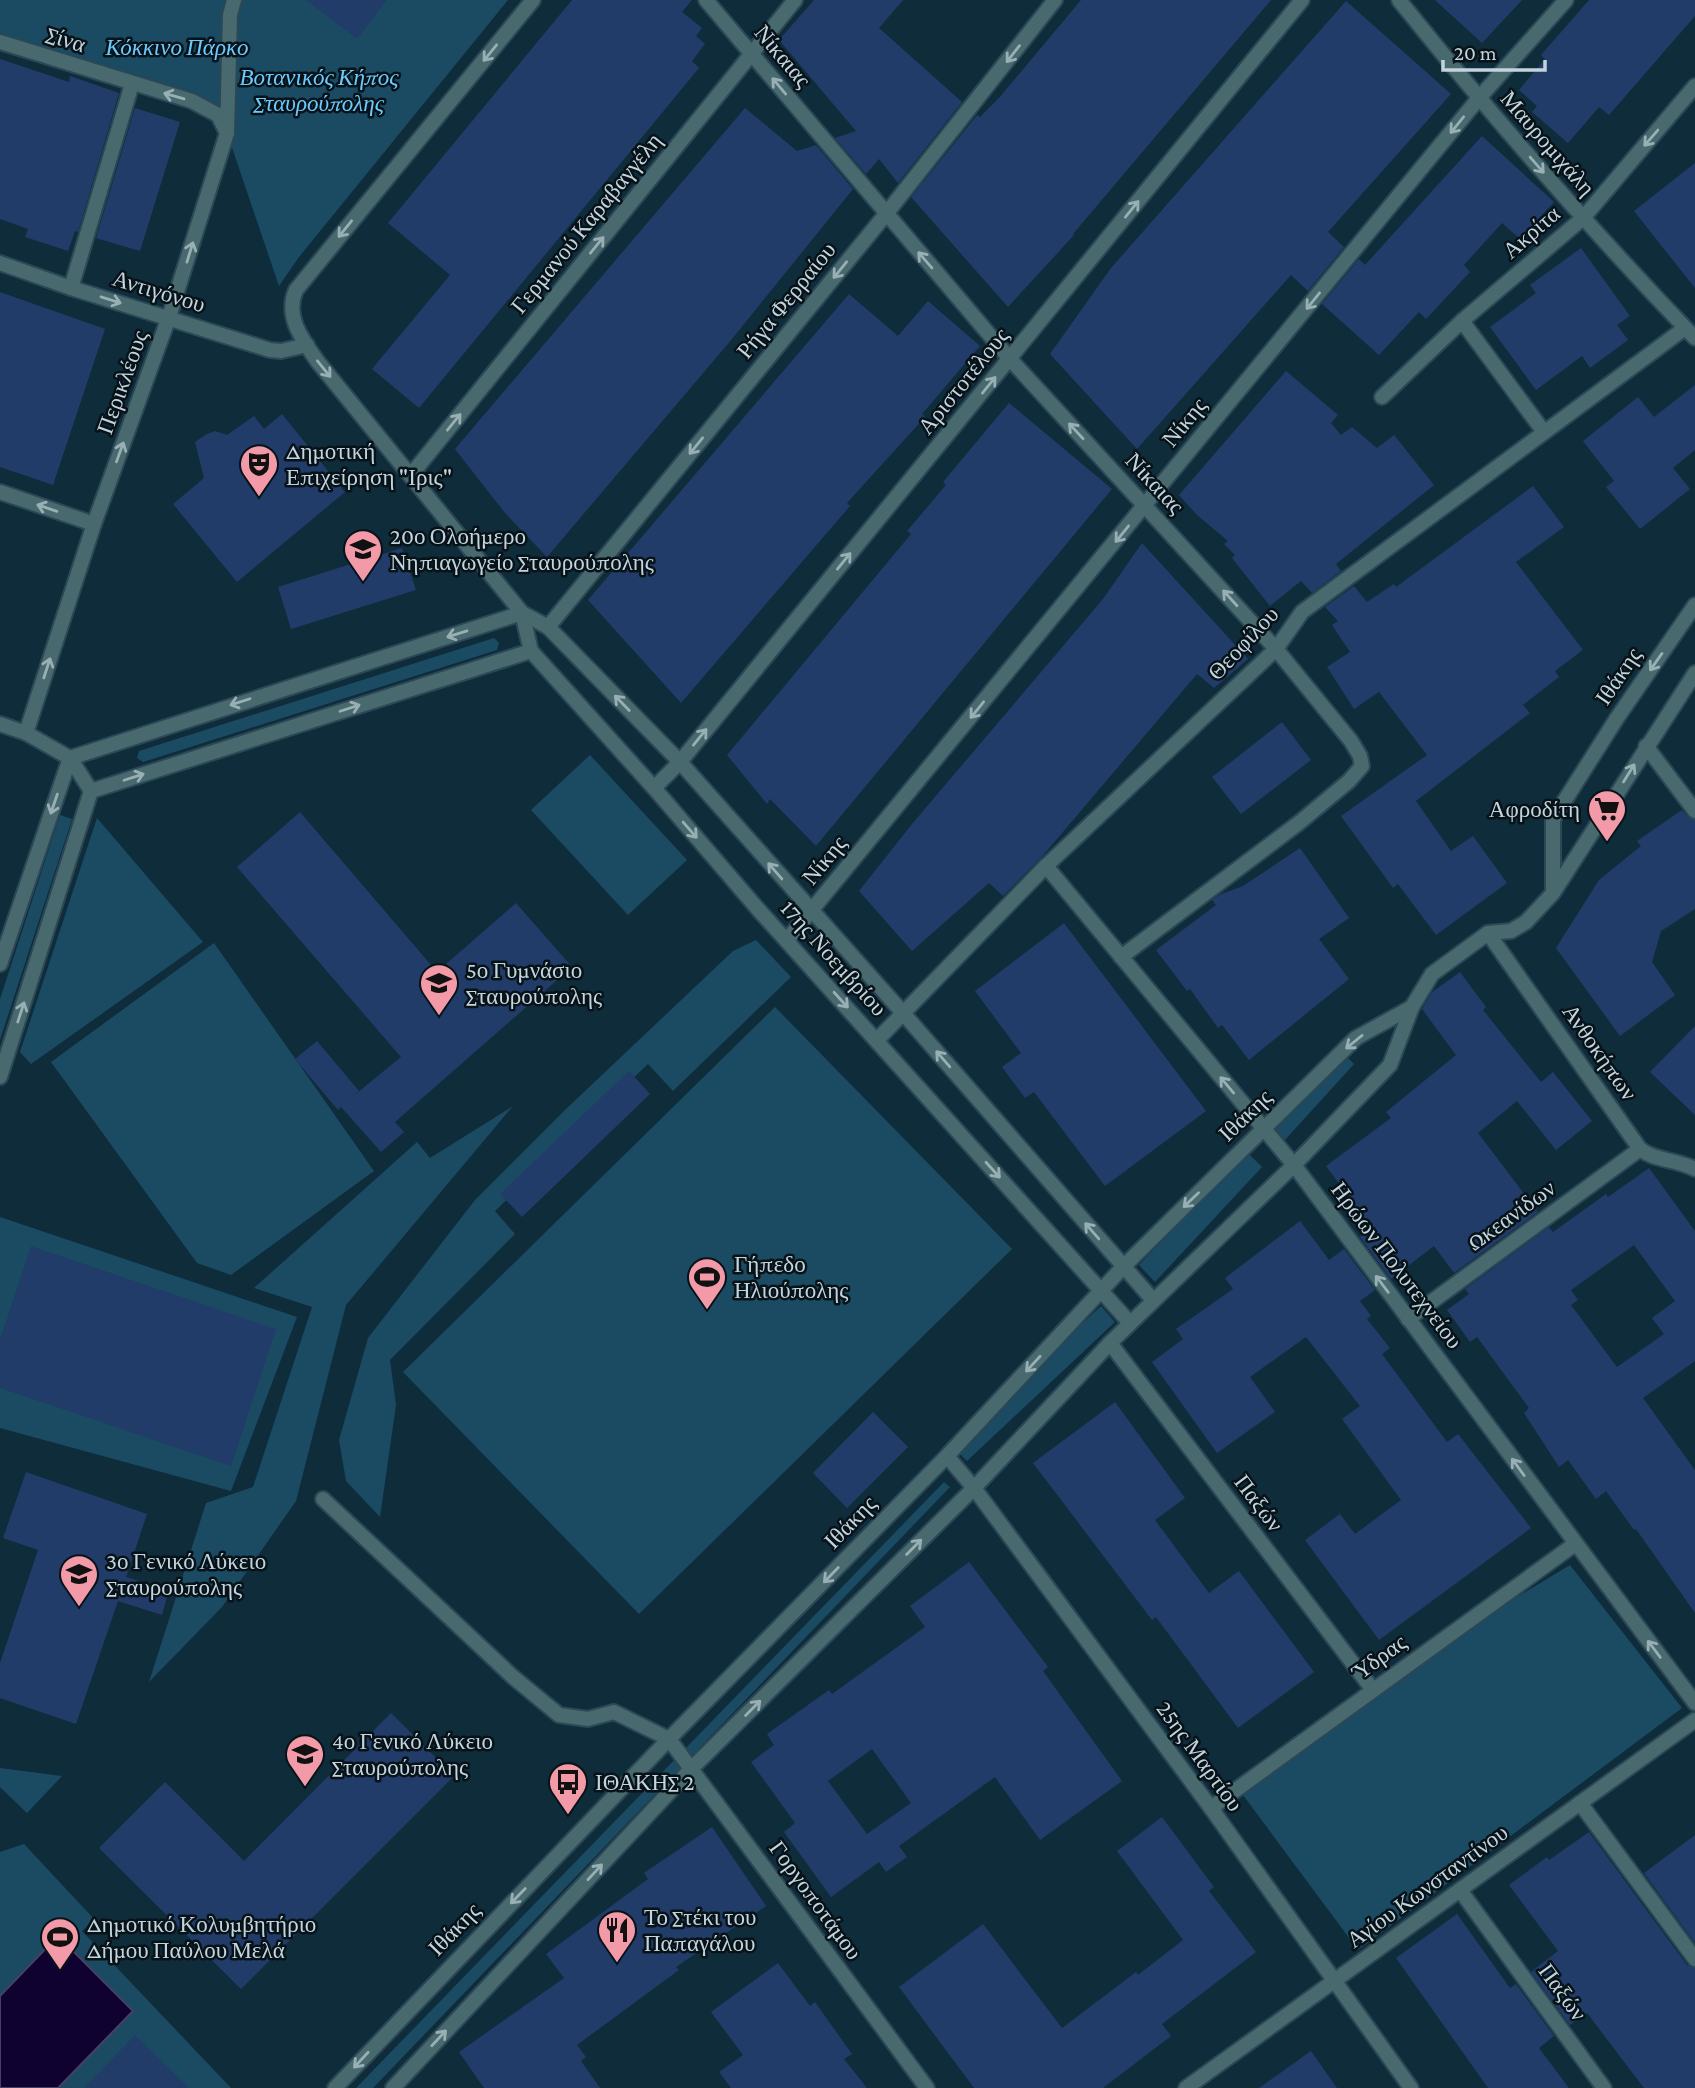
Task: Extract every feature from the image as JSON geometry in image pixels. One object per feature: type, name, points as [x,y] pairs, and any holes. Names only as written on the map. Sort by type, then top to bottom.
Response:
[{"type":"street","name":"Περικλέους","points":[[26,733],[94,524],[169,317],[227,133],[230,15],[233,0]]},
{"type":"street","name":"17ης Νοεμβρίου","points":[[533,0],[301,283],[293,297],[292,309],[297,329],[522,613],[548,626],[680,762],[1153,1300]]},
{"type":"street","name":"Νίκαιας","points":[[706,0],[1010,359],[1276,649],[1351,741],[1360,756],[1362,766],[1359,773],[1300,822],[1121,957]]},
{"type":"street","name":"Γερμανού Καραβαγγέλη","points":[[411,475],[795,0]]},
{"type":"street","name":"Ρήγα Φερραίου","points":[[548,626],[886,214],[1055,0]]},
{"type":"street","name":"Αριστοτέλους","points":[[654,788],[680,762],[1302,0]]},
{"type":"street","name":"Μαυρομιχάλη","points":[[1399,0],[1583,218],[1690,333]]},
{"type":"street","name":"Νίκης","points":[[787,940],[1479,98],[1566,0]]},
{"type":"street","name":"Σίνα","points":[[0,42],[192,101],[218,115],[227,133]]},
{"type":"street","points":[[71,288],[132,84]]},
{"type":"street","name":"Ακρίτα","points":[[1382,397],[1462,321],[1583,218],[1695,86]]},
{"type":"street","name":"Αντιγόνου","points":[[0,263],[270,350],[281,351],[307,345]]},
{"type":"street","points":[[1462,321],[1544,432]]},
{"type":"street","name":"Θεοφίλου","points":[[877,1040],[1046,866],[1276,649],[1302,612],[1544,432],[1690,333]]},
{"type":"street","points":[[0,492],[94,524]]},
{"type":"street","name":"Ιθάκης","points":[[1553,892],[1553,819],[1617,718],[1695,606]]},
{"type":"street","name":"17ης Νοεμβρίου","points":[[522,613],[531,651],[1130,1323]]},
{"type":"street","points":[[70,758],[522,613]]},
{"type":"street","points":[[92,791],[531,651]]},
{"type":"street","name":"Ιθάκης","points":[[393,2088],[691,1769],[974,1488],[1110,1343],[1294,1165],[1390,1065],[1412,1007],[1432,974],[1488,933],[1511,931],[1526,922],[1553,892],[1695,673]]},
{"type":"street","points":[[0,724],[26,733],[70,758],[92,791]]},
{"type":"street","points":[[1646,746],[1695,811]]},
{"type":"street","points":[[0,964],[70,758]]},
{"type":"street","points":[[0,1077],[92,791]]},
{"type":"street","name":"Ηρώων Πολυτεχνείου","points":[[1046,866],[1294,1165],[1695,1703]]},
{"type":"street","name":"Ανθοκήπων","points":[[1488,933],[1640,1149]]},
{"type":"street","name":"Ιθάκης","points":[[335,2088],[669,1740],[947,1456],[1123,1266],[1356,1038],[1412,1007]]},
{"type":"street","points":[[1640,1149],[1656,1158],[1680,1161],[1695,1169]]},
{"type":"street","name":"Ωκεανίδων","points":[[1408,1319],[1640,1149]]},
{"type":"street","name":"Παξών","points":[[1110,1343],[1373,1690]]},
{"type":"street","name":"25ης Μαρτίου","points":[[947,1456],[974,1488],[1211,1808],[1411,2088]]},
{"type":"street","points":[[323,1499],[513,1678],[559,1715],[588,1719],[614,1712],[669,1740]]},
{"type":"street","name":"Ύδρας","points":[[1211,1808],[1575,1544]]},
{"type":"street","name":"Αγίου Κωνσταντίνου","points":[[1186,2088],[1695,1720]]},
{"type":"street","name":"Γοργοποτάμου","points":[[669,1740],[927,2088]]},
{"type":"street","points":[[1580,1803],[1695,1959]]},
{"type":"street","name":"Παξών","points":[[1460,1890],[1604,2088]]},
{"type":"street","points":[[1203,2075],[1213,2088]]},
{"type":"green space","name":"Βοτανικός Κήπος Σταυρούπολης","points":[[0,0],[508,0],[299,257],[279,286],[227,133],[218,115],[0,42]]},
{"type":"green space","points":[[494,638],[499,643],[497,650],[143,762],[137,758],[139,751]]},
{"type":"green space","points":[[590,755],[687,860],[628,915],[531,810]]},
{"type":"green space","points":[[60,815],[72,819],[0,1040],[0,999]]},
{"type":"green space","points":[[97,818],[203,942],[31,1064],[20,1052]]},
{"type":"green space","points":[[756,940],[791,977],[673,1091],[648,1064],[495,1211],[515,1234],[390,1360],[396,1405],[380,1517],[346,1481],[339,1440],[368,1338],[475,1200],[565,1110],[733,951]]},
{"type":"green space","points":[[214,943],[374,1171],[231,1275],[197,1263],[51,1062]]},
{"type":"green space","name":"Γήπεδο Ηλιούπολης","points":[[775,1007],[1012,1249],[639,1614],[403,1372]]},
{"type":"green space","points":[[1348,1058],[1354,1064],[1284,1141],[1272,1127]]},
{"type":"green space","points":[[513,1106],[346,1305],[296,1501],[222,1607],[149,1682],[206,1503],[253,1487],[312,1307],[254,1288],[417,1142],[430,1158]]},
{"type":"green space","points":[[1247,1152],[1262,1167],[1155,1282],[1139,1265]]},
{"type":"green space","points":[[0,1217],[297,1317],[231,1491],[0,1428]]},
{"type":"green space","points":[[1101,1306],[1115,1322],[967,1461],[952,1446]]},
{"type":"green space","points":[[944,1482],[950,1487],[373,2088],[356,2088]]},
{"type":"green space","points":[[1570,1565],[1682,1708],[1358,1950],[1240,1791],[1392,1672]]},
{"type":"green space","points":[[0,1768],[62,1776],[27,1813],[0,1787]]},
{"type":"green space","name":"Δημοτικό Κολυμβητήριο Δήμου Παύλου Μελά","points":[[24,1844],[94,1919],[82,1931],[231,2088],[0,2088],[0,1852]]},
{"type":"shaded area","points":[[58,1936],[133,2011],[58,2088],[0,2088],[0,1996]]},
{"type":"building","points":[[306,0],[387,0],[357,39]]},
{"type":"building","points":[[572,0],[692,0],[682,12],[702,28],[696,36],[705,44],[692,61],[699,68],[419,408],[372,369],[450,275],[388,223]]},
{"type":"building","points":[[814,0],[903,0],[879,28],[962,102],[898,183],[879,159],[866,174],[835,138],[856,131],[779,40]]},
{"type":"building","points":[[1081,0],[1271,0],[1074,235],[1008,307],[911,197],[977,115],[980,117],[999,98]]},
{"type":"building","points":[[1435,0],[1522,0],[1482,43]]},
{"type":"building","points":[[1589,0],[1695,0],[1695,16],[1609,115],[1599,107],[1568,143],[1532,112],[1537,106],[1519,90],[1545,59],[1541,55]]},
{"type":"building","points":[[1346,1],[1451,94],[1328,232],[1344,247],[1308,291],[1291,275],[1137,449],[1050,354],[1111,268]]},
{"type":"building","points":[[0,59],[69,82],[70,76],[119,93],[78,232],[75,231],[68,251],[25,237],[28,229],[0,219]]},
{"type":"building","points":[[135,108],[180,122],[140,251],[96,238]]},
{"type":"building","points":[[745,108],[797,151],[816,145],[853,189],[732,339],[547,557],[505,513],[455,449]]},
{"type":"building","points":[[1482,136],[1554,202],[1520,239],[1502,223],[1464,265],[1470,272],[1426,319],[1419,312],[1379,355],[1322,304],[1359,259],[1365,265]]},
{"type":"building","points":[[1695,163],[1695,288],[1634,211]]},
{"type":"building","points":[[1581,248],[1630,316],[1617,325],[1628,340],[1590,368],[1582,356],[1536,390],[1490,327],[1536,293],[1530,285]]},
{"type":"building","points":[[0,292],[105,329],[53,485],[0,467]]},
{"type":"building","points":[[849,294],[898,336],[928,301],[980,346],[922,414],[925,417],[847,503],[850,506],[681,703],[588,600]]},
{"type":"building","points":[[1286,371],[1338,415],[1331,423],[1341,435],[1352,427],[1377,448],[1394,435],[1434,485],[1336,564],[1341,571],[1312,593],[1301,581],[1270,606],[1232,558],[1235,555],[1224,544],[1228,541],[1197,515],[1179,495]]},
{"type":"building","points":[[1695,385],[1695,450],[1673,468],[1690,489],[1640,529],[1606,487],[1614,481],[1583,441],[1638,397],[1654,417]]},
{"type":"building","points":[[1009,403],[1112,489],[816,846],[770,799],[767,804],[727,755],[911,534],[907,531],[946,485],[943,482]]},
{"type":"building","name":"Δημοτική Επιχείρηση \"Ιρις\"","points":[[282,414],[345,492],[237,582],[173,504],[204,478],[195,442],[215,431],[227,435],[254,416],[264,429]]},
{"type":"building","points":[[1533,486],[1564,527],[1516,562],[1583,650],[1555,671],[1559,677],[1523,705],[1530,713],[1416,801],[1451,851],[1473,836],[1507,883],[1436,935],[1398,884],[1393,888],[1341,816],[1427,755],[1379,692],[1354,709],[1327,667],[1350,652],[1332,625],[1338,621],[1325,607],[1354,586],[1367,602],[1394,584],[1396,587]]},
{"type":"building","points":[[1142,543],[1248,659],[1214,688],[1197,674],[1040,859],[1003,896],[989,883],[912,951],[859,891],[912,824],[1103,599]]},
{"type":"building","points":[[402,548],[416,590],[291,629],[278,587]]},
{"type":"building","points":[[1282,722],[1311,760],[1241,814],[1212,777]]},
{"type":"building","points":[[1682,810],[1695,820],[1695,909],[1661,931],[1652,962],[1675,995],[1620,1036],[1556,948],[1599,880],[1641,846],[1637,841]]},
{"type":"building","points":[[300,812],[437,972],[516,903],[572,967],[395,1122],[404,1132],[381,1152],[341,1107],[338,1110],[295,1059],[317,1041],[359,1091],[346,1102],[401,1057],[237,867]]},
{"type":"building","points":[[1300,848],[1349,918],[1319,939],[1349,979],[1249,1060],[1222,1025],[1218,1028],[1190,989],[1187,991],[1156,950],[1216,905],[1212,900],[1219,895],[1243,886]]},
{"type":"building","points":[[1064,923],[1206,1111],[1105,1186],[1034,1092],[1025,1098],[1002,1067],[1021,1053],[975,991]]},
{"type":"building","points":[[1460,972],[1486,1007],[1483,1010],[1541,1082],[1553,1072],[1592,1121],[1556,1150],[1517,1101],[1478,1133],[1538,1212],[1454,1273],[1434,1246],[1391,1279],[1360,1237],[1372,1228],[1326,1166],[1391,1118],[1386,1112],[1456,1055],[1422,1009],[1432,992]]},
{"type":"building","points":[[1695,1026],[1695,1115],[1650,1072]]},
{"type":"building","points":[[629,1071],[650,1094],[522,1217],[500,1194]]},
{"type":"building","points":[[1649,1168],[1695,1231],[1695,1361],[1643,1398],[1695,1470],[1695,1613],[1606,1491],[1596,1499],[1568,1460],[1559,1467],[1524,1413],[1529,1408],[1477,1337],[1470,1342],[1447,1310],[1469,1294],[1465,1289],[1549,1227],[1553,1232],[1606,1194],[1608,1197]],"holes":[[[1634,1245],[1675,1301],[1652,1318],[1664,1334],[1617,1367],[1571,1305],[1578,1300],[1571,1290]]]},
{"type":"building","points":[[1300,1221],[1329,1260],[1344,1249],[1375,1290],[1360,1301],[1371,1316],[1367,1319],[1390,1348],[1382,1354],[1447,1442],[1458,1434],[1531,1528],[1379,1640],[1305,1540],[1340,1514],[1355,1534],[1401,1500],[1342,1419],[1360,1406],[1306,1337],[1250,1377],[1275,1412],[1217,1453],[1152,1362],[1183,1339],[1176,1329],[1233,1289],[1225,1278]]},
{"type":"building","points":[[31,1246],[276,1329],[231,1466],[0,1388],[0,1340]]},
{"type":"building","points":[[1115,1402],[1185,1498],[1155,1520],[1209,1593],[1239,1571],[1314,1672],[1238,1728],[1156,1617],[1152,1620],[1033,1463]]},
{"type":"building","points":[[873,1412],[908,1447],[847,1508],[813,1473]]},
{"type":"building","points":[[26,1472],[147,1514],[126,1577],[169,1590],[162,1615],[118,1601],[76,1724],[0,1698],[0,1663],[38,1550],[3,1538]]},
{"type":"building","points":[[969,1562],[1048,1667],[1043,1671],[1122,1781],[1040,1840],[995,1777],[899,1846],[907,1857],[886,1872],[879,1862],[831,1897],[784,1832],[795,1823],[751,1762],[774,1745],[767,1734],[829,1690],[832,1694],[925,1627],[910,1606]],"holes":[[[872,1749],[911,1803],[867,1834],[828,1781]]]},
{"type":"building","points":[[391,1713],[454,1776],[241,1989],[99,1848],[165,1782],[244,1861]]},
{"type":"building","points":[[1162,1817],[1214,1887],[1209,1891],[1256,1952],[1162,2024],[1171,2036],[1103,2088],[974,2088],[899,1987],[983,1924],[1062,2028],[1183,1940],[1117,1851]]},
{"type":"building","points":[[712,1827],[766,1906],[676,1967],[679,1970],[577,2045],[586,2057],[581,2061],[600,2088],[484,2088],[459,2052],[564,1978],[546,1954],[648,1879],[644,1873]]},
{"type":"building","points":[[1589,1832],[1687,1965],[1695,1968],[1695,2088],[1644,2088],[1587,2013],[1570,2025],[1531,1972],[1558,1951],[1509,1885],[1547,1857],[1549,1860]]},
{"type":"building","points":[[1695,1835],[1695,1943],[1644,1873]]},
{"type":"building","points":[[1457,1914],[1510,1988],[1516,1984],[1554,2036],[1539,2048],[1569,2088],[1488,2088],[1396,1958]]},
{"type":"building","points":[[778,1963],[810,2006],[815,2002],[852,2054],[844,2059],[867,2088],[731,2088],[719,2072],[743,2055],[711,2012]]},
{"type":"building","points":[[135,2035],[189,2088],[84,2088]]},
{"type":"building","points":[[1311,2051],[1337,2088],[1259,2088]]},
{"type":"place","name":"Δημοτική Επιχείρηση \"Ιρις\"","points":[[259,498]]},
{"type":"place","name":"20ο Ολοήμερο Νηπιαγωγείο Σταυρούπολης","points":[[363,583]]},
{"type":"place","name":"Αφροδίτη","points":[[1607,843]]},
{"type":"place","name":"5ο Γυμνάσιο Σταυρούπολης","points":[[439,1017]]},
{"type":"place","name":"Γήπεδο Ηλιούπολης","points":[[707,1311]]},
{"type":"place","name":"3ο Γενικό Λύκειο Σταυρούπολης","points":[[79,1608]]},
{"type":"place","name":"4ο Γενικό Λύκειο Σταυρούπολης","points":[[305,1788]]},
{"type":"place","name":"ΙΘΑΚΗΣ 2","points":[[568,1816]]},
{"type":"place","name":"Το Στέκι του Παπαγάλου","points":[[617,1964]]},
{"type":"place","name":"Δημοτικό Κολυμβητήριο Δήμου Παύλου Μελά","points":[[60,1971]]},
{"type":"park label","name":"Κόκκινο Πάρκο","points":[[177,47]]}]
